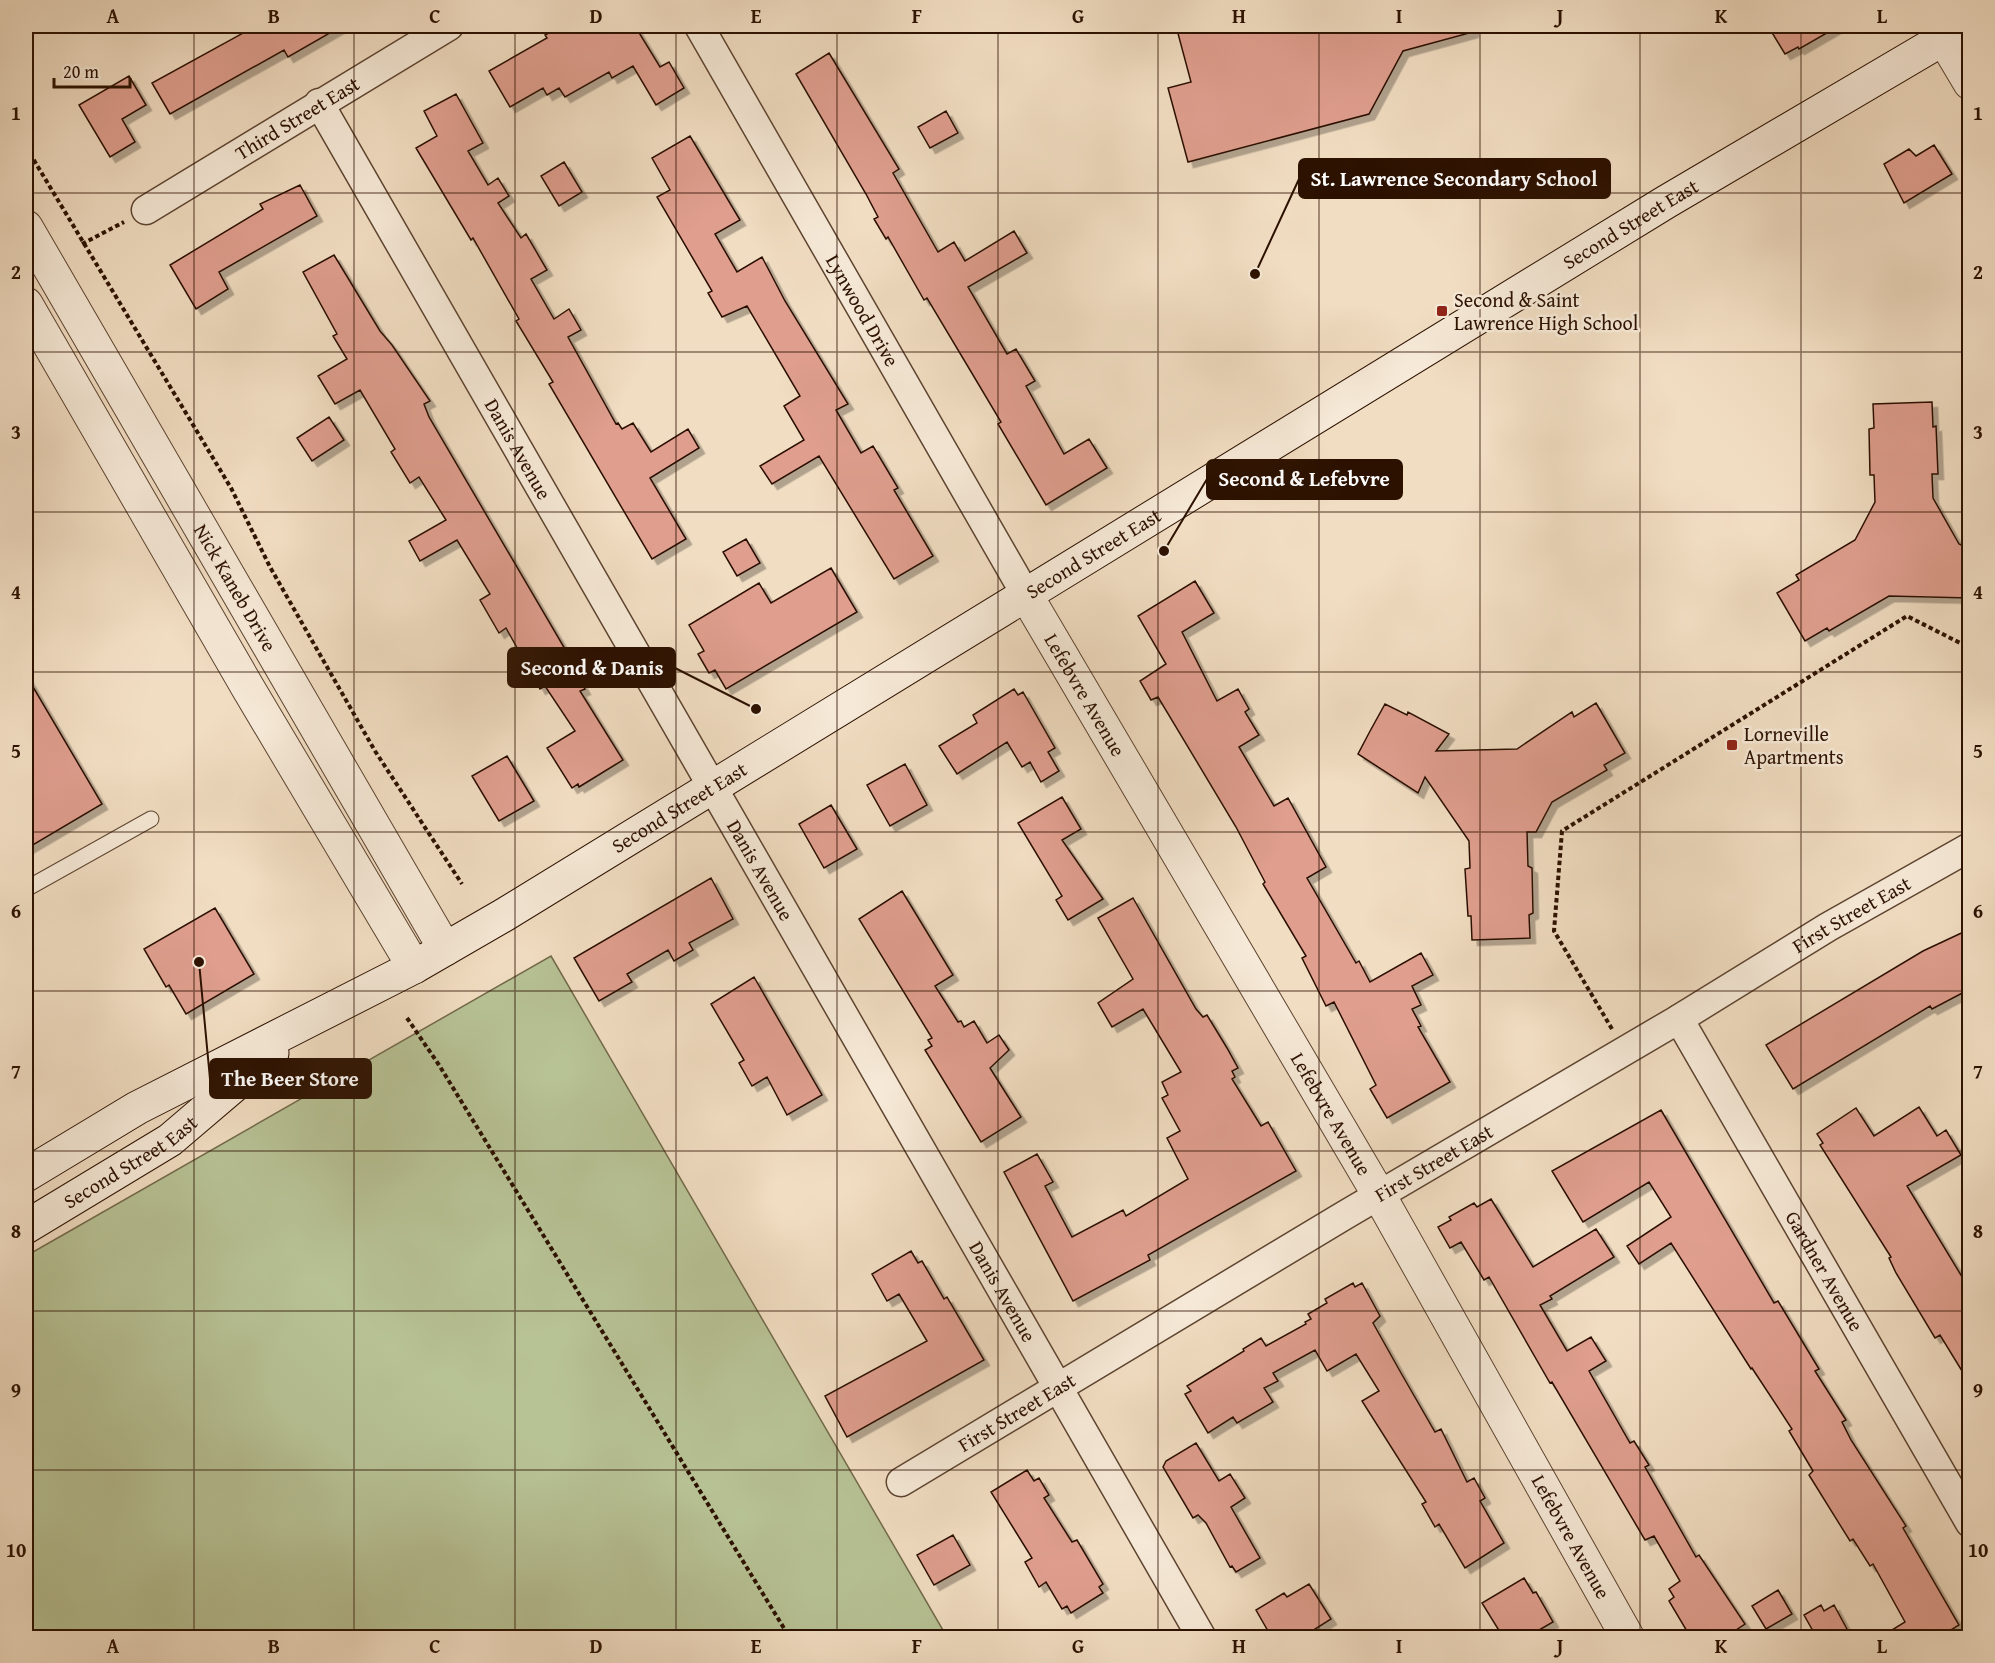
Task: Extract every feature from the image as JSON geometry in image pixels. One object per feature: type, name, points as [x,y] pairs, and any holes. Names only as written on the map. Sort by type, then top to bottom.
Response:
[{"type":"street","name":"Third Street East","points":[[146,210],[449,26]]},
{"type":"street","name":"Lynwood Drive","points":[[699,26],[1026,595]]},
{"type":"street","name":"Second Street East","points":[[26,1174],[137,1108],[445,949],[714,788],[1948,30]]},
{"type":"street","points":[[1948,30],[1970,83]]},
{"type":"street","name":"Danis Avenue","points":[[319,103],[1202,1638]]},
{"type":"street","name":"Nick Kaneb Drive","points":[[26,227],[445,949]]},
{"type":"street","name":"Nick Kaneb Drive","points":[[26,304],[248,688],[414,967]]},
{"type":"street","name":"Lefebvre Avenue","points":[[1026,595],[1379,1195],[1628,1638]]},
{"type":"street","name":"First Street East","points":[[901,1482],[1379,1195],[1679,1019],[1828,927],[1970,847]]},
{"type":"street","name":"Second Street East","points":[[26,1227],[170,1140],[312,1018]]},
{"type":"street","name":"Gardner Avenue","points":[[1679,1019],[1970,1523]]},
{"type":"lane","points":[[26,889],[151,819]]},
{"type":"path","points":[[26,147],[82,244],[231,488],[270,567],[375,751],[462,884]]},
{"type":"path","points":[[82,244],[146,210]]},
{"type":"path","points":[[1624,1051],[1554,931],[1562,831],[1907,616],[1970,648]]},
{"type":"path","points":[[407,1018],[452,1085],[790,1638]]},
{"type":"green space","points":[[551,956],[947,1637],[26,1637],[26,1256]]},
{"type":"building","points":[[256,26],[342,26],[288,57],[284,50],[170,114],[152,83]]},
{"type":"building","points":[[562,26],[635,26],[660,67],[669,62],[684,88],[656,105],[633,66],[612,78],[609,72],[565,97],[559,88],[547,95],[543,88],[510,107],[489,71],[547,38],[545,35]]},
{"type":"building","points":[[1176,26],[1473,26],[1473,32],[1403,51],[1369,114],[1188,162],[1168,88],[1191,82]]},
{"type":"building","points":[[1768,26],[1839,26],[1799,49],[1798,47],[1785,54]]},
{"type":"building","points":[[829,53],[899,169],[893,173],[938,252],[954,242],[965,261],[1014,231],[1027,253],[968,287],[1007,354],[1016,349],[1035,381],[1026,386],[1064,454],[1089,439],[1107,468],[1046,505],[998,424],[1001,422],[927,298],[924,300],[888,237],[886,239],[874,219],[878,217],[866,194],[796,74]]},
{"type":"building","points":[[129,76],[146,105],[122,119],[135,142],[110,157],[79,105]]},
{"type":"building","points":[[456,94],[483,143],[468,151],[488,185],[498,178],[509,196],[498,203],[521,238],[526,234],[547,270],[531,279],[554,319],[569,309],[581,330],[568,337],[616,424],[618,423],[622,429],[633,423],[651,452],[688,429],[699,448],[650,478],[686,539],[652,559],[549,384],[553,382],[516,321],[519,319],[473,238],[471,240],[416,148],[437,136],[424,111]]},
{"type":"building","points":[[946,111],[958,133],[930,148],[918,127]]},
{"type":"building","points":[[690,136],[740,220],[715,234],[737,272],[762,257],[785,301],[848,404],[836,410],[861,453],[873,446],[898,488],[894,490],[933,556],[894,579],[819,456],[772,484],[760,466],[804,440],[784,406],[800,396],[747,306],[722,317],[708,293],[712,291],[657,197],[670,190],[652,158]]},
{"type":"building","points":[[1934,145],[1952,174],[1904,203],[1884,164],[1909,149],[1916,156]]},
{"type":"building","points":[[564,162],[582,192],[559,206],[541,176]]},
{"type":"building","points":[[300,185],[317,216],[219,272],[228,289],[196,309],[170,265],[263,209],[260,204]]},
{"type":"building","points":[[334,255],[380,331],[430,401],[424,404],[429,417],[565,649],[563,650],[585,689],[580,691],[623,760],[579,787],[578,784],[572,788],[547,748],[575,731],[545,686],[540,689],[506,628],[499,633],[480,600],[490,594],[457,540],[420,561],[409,541],[446,520],[419,477],[410,483],[391,452],[395,449],[360,390],[335,404],[318,376],[347,359],[333,336],[337,334],[303,272]]},
{"type":"building","points":[[1932,402],[1933,427],[1936,426],[1938,474],[1932,474],[1933,498],[1959,544],[1970,549],[1970,598],[1889,596],[1829,631],[1827,628],[1805,641],[1777,593],[1799,580],[1796,575],[1855,540],[1875,502],[1874,475],[1870,475],[1869,429],[1874,428],[1873,404]]},
{"type":"building","points":[[329,417],[344,440],[312,461],[297,438]]},
{"type":"building","points":[[746,539],[760,563],[737,576],[723,552]]},
{"type":"building","points":[[831,568],[857,612],[726,689],[715,670],[709,673],[698,654],[704,651],[689,625],[759,583],[771,603]]},
{"type":"building","points":[[1195,581],[1214,613],[1182,632],[1217,701],[1238,689],[1249,709],[1245,712],[1259,735],[1239,747],[1274,806],[1288,798],[1326,867],[1307,878],[1356,963],[1359,961],[1370,982],[1421,953],[1433,975],[1412,986],[1421,1005],[1412,1009],[1421,1026],[1418,1027],[1450,1082],[1387,1118],[1370,1089],[1376,1085],[1334,1002],[1326,1006],[1302,958],[1306,956],[1263,884],[1265,882],[1236,827],[1158,697],[1151,700],[1140,681],[1166,664],[1138,616]]},
{"type":"building","points":[[26,675],[102,804],[26,849]]},
{"type":"building","points":[[1014,689],[1018,695],[1023,692],[1055,748],[1048,752],[1059,771],[1041,782],[1030,762],[1022,767],[1007,742],[957,774],[939,746],[977,723],[973,715]]},
{"type":"building","points":[[1596,703],[1625,753],[1604,765],[1607,770],[1552,802],[1536,832],[1527,832],[1528,866],[1532,868],[1533,913],[1529,915],[1530,938],[1472,940],[1465,869],[1470,868],[1469,841],[1425,777],[1418,793],[1358,754],[1385,704],[1407,715],[1408,712],[1449,734],[1436,751],[1517,749],[1572,712],[1574,717]]},
{"type":"building","points":[[507,756],[534,801],[499,821],[472,776]]},
{"type":"building","points":[[905,764],[927,805],[890,826],[867,785]]},
{"type":"building","points":[[1062,797],[1081,829],[1062,840],[1103,899],[1068,920],[1056,900],[1062,896],[1018,823]]},
{"type":"building","points":[[831,805],[857,849],[824,868],[799,824]]},
{"type":"building","points":[[711,878],[733,919],[689,943],[693,950],[674,961],[668,950],[627,974],[632,982],[599,1001],[574,958]]},
{"type":"building","points":[[902,891],[953,975],[935,986],[958,1022],[961,1021],[964,1027],[974,1021],[987,1043],[999,1035],[1009,1050],[990,1068],[1021,1117],[981,1142],[925,1050],[932,1046],[928,1040],[932,1038],[859,919]]},
{"type":"building","points":[[1133,898],[1196,1009],[1203,1017],[1207,1015],[1238,1068],[1232,1071],[1235,1077],[1232,1079],[1261,1126],[1268,1122],[1296,1171],[1148,1255],[1150,1260],[1073,1301],[1004,1172],[1037,1154],[1053,1182],[1045,1186],[1072,1237],[1123,1210],[1126,1216],[1188,1179],[1167,1138],[1180,1131],[1162,1098],[1168,1095],[1162,1082],[1181,1072],[1143,1009],[1112,1027],[1098,1003],[1133,979],[1098,918]]},
{"type":"building","points":[[215,908],[254,974],[186,1014],[169,985],[166,987],[144,949]]},
{"type":"building","points":[[1970,929],[1970,989],[1932,1009],[1930,1006],[1793,1089],[1766,1045],[1923,951]]},
{"type":"building","points":[[754,977],[822,1095],[787,1115],[767,1077],[752,1086],[739,1063],[744,1060],[711,1004]]},
{"type":"building","points":[[1919,1107],[1937,1136],[1946,1130],[1961,1155],[1907,1186],[1970,1290],[1970,1384],[1940,1335],[1935,1338],[1896,1273],[1889,1258],[1891,1257],[1820,1145],[1823,1143],[1817,1134],[1856,1108],[1874,1136]]},
{"type":"building","points":[[1661,1110],[1774,1303],[1778,1301],[1819,1369],[1815,1371],[1846,1420],[1842,1422],[1851,1440],[1906,1526],[1903,1528],[1959,1625],[1938,1638],[1879,1638],[1905,1622],[1873,1564],[1870,1566],[1853,1539],[1850,1541],[1809,1475],[1813,1471],[1789,1431],[1792,1429],[1671,1243],[1639,1264],[1627,1246],[1671,1217],[1649,1182],[1583,1222],[1552,1171]]},
{"type":"building","points":[[1491,1199],[1533,1267],[1596,1229],[1614,1257],[1550,1296],[1552,1299],[1540,1305],[1567,1351],[1591,1337],[1606,1361],[1589,1371],[1630,1443],[1634,1441],[1649,1465],[1645,1467],[1696,1557],[1699,1555],[1745,1624],[1724,1638],[1691,1638],[1669,1601],[1674,1597],[1669,1589],[1680,1581],[1654,1536],[1645,1540],[1489,1277],[1484,1280],[1461,1242],[1450,1248],[1438,1227],[1451,1220],[1449,1217],[1474,1203],[1477,1207]]},
{"type":"building","points":[[911,1251],[918,1263],[922,1261],[944,1299],[947,1297],[984,1360],[847,1437],[825,1396],[927,1341],[899,1294],[887,1301],[872,1274]]},
{"type":"building","points":[[1353,1283],[1355,1287],[1362,1283],[1380,1316],[1373,1323],[1435,1432],[1441,1429],[1467,1482],[1474,1478],[1485,1498],[1480,1501],[1504,1543],[1465,1568],[1439,1524],[1435,1527],[1422,1504],[1426,1502],[1362,1401],[1379,1391],[1356,1354],[1327,1371],[1315,1350],[1273,1373],[1278,1381],[1264,1388],[1273,1402],[1237,1423],[1233,1417],[1208,1433],[1185,1394],[1191,1391],[1187,1386],[1261,1338],[1266,1346],[1306,1324],[1305,1322],[1311,1319],[1308,1314],[1327,1303],[1325,1299]]},
{"type":"building","points":[[1196,1443],[1219,1481],[1230,1474],[1245,1498],[1231,1507],[1260,1558],[1236,1572],[1232,1566],[1230,1567],[1206,1523],[1198,1515],[1193,1518],[1163,1467],[1166,1461]]},
{"type":"building","points":[[1027,1470],[1034,1481],[1039,1478],[1049,1495],[1044,1498],[1072,1542],[1077,1540],[1103,1584],[1099,1587],[1103,1593],[1071,1613],[1067,1606],[1062,1609],[1046,1582],[1039,1587],[1025,1562],[1032,1558],[991,1492]]},
{"type":"building","points":[[953,1535],[970,1565],[934,1585],[917,1555]]},
{"type":"building","points":[[1524,1578],[1533,1593],[1536,1592],[1553,1622],[1527,1637],[1503,1637],[1482,1603]]},
{"type":"building","points":[[1309,1584],[1331,1619],[1301,1638],[1272,1638],[1256,1610],[1284,1593],[1287,1597]]},
{"type":"building","points":[[1778,1590],[1792,1614],[1766,1629],[1752,1606]]},
{"type":"building","points":[[1821,1605],[1824,1611],[1834,1605],[1848,1631],[1837,1638],[1817,1638],[1804,1615]]},
{"type":"place","name":"St. Lawrence Secondary School","points":[[1255,274]]},
{"type":"place","name":"Second & Saint Lawrence High School","points":[[1442,311]]},
{"type":"place","name":"Second & Lefebvre","points":[[1164,551]]},
{"type":"place","name":"Second & Danis","points":[[756,709]]},
{"type":"place","name":"Lorneville Apartments","points":[[1732,745]]},
{"type":"place","name":"The Beer Store","points":[[199,962]]}]
